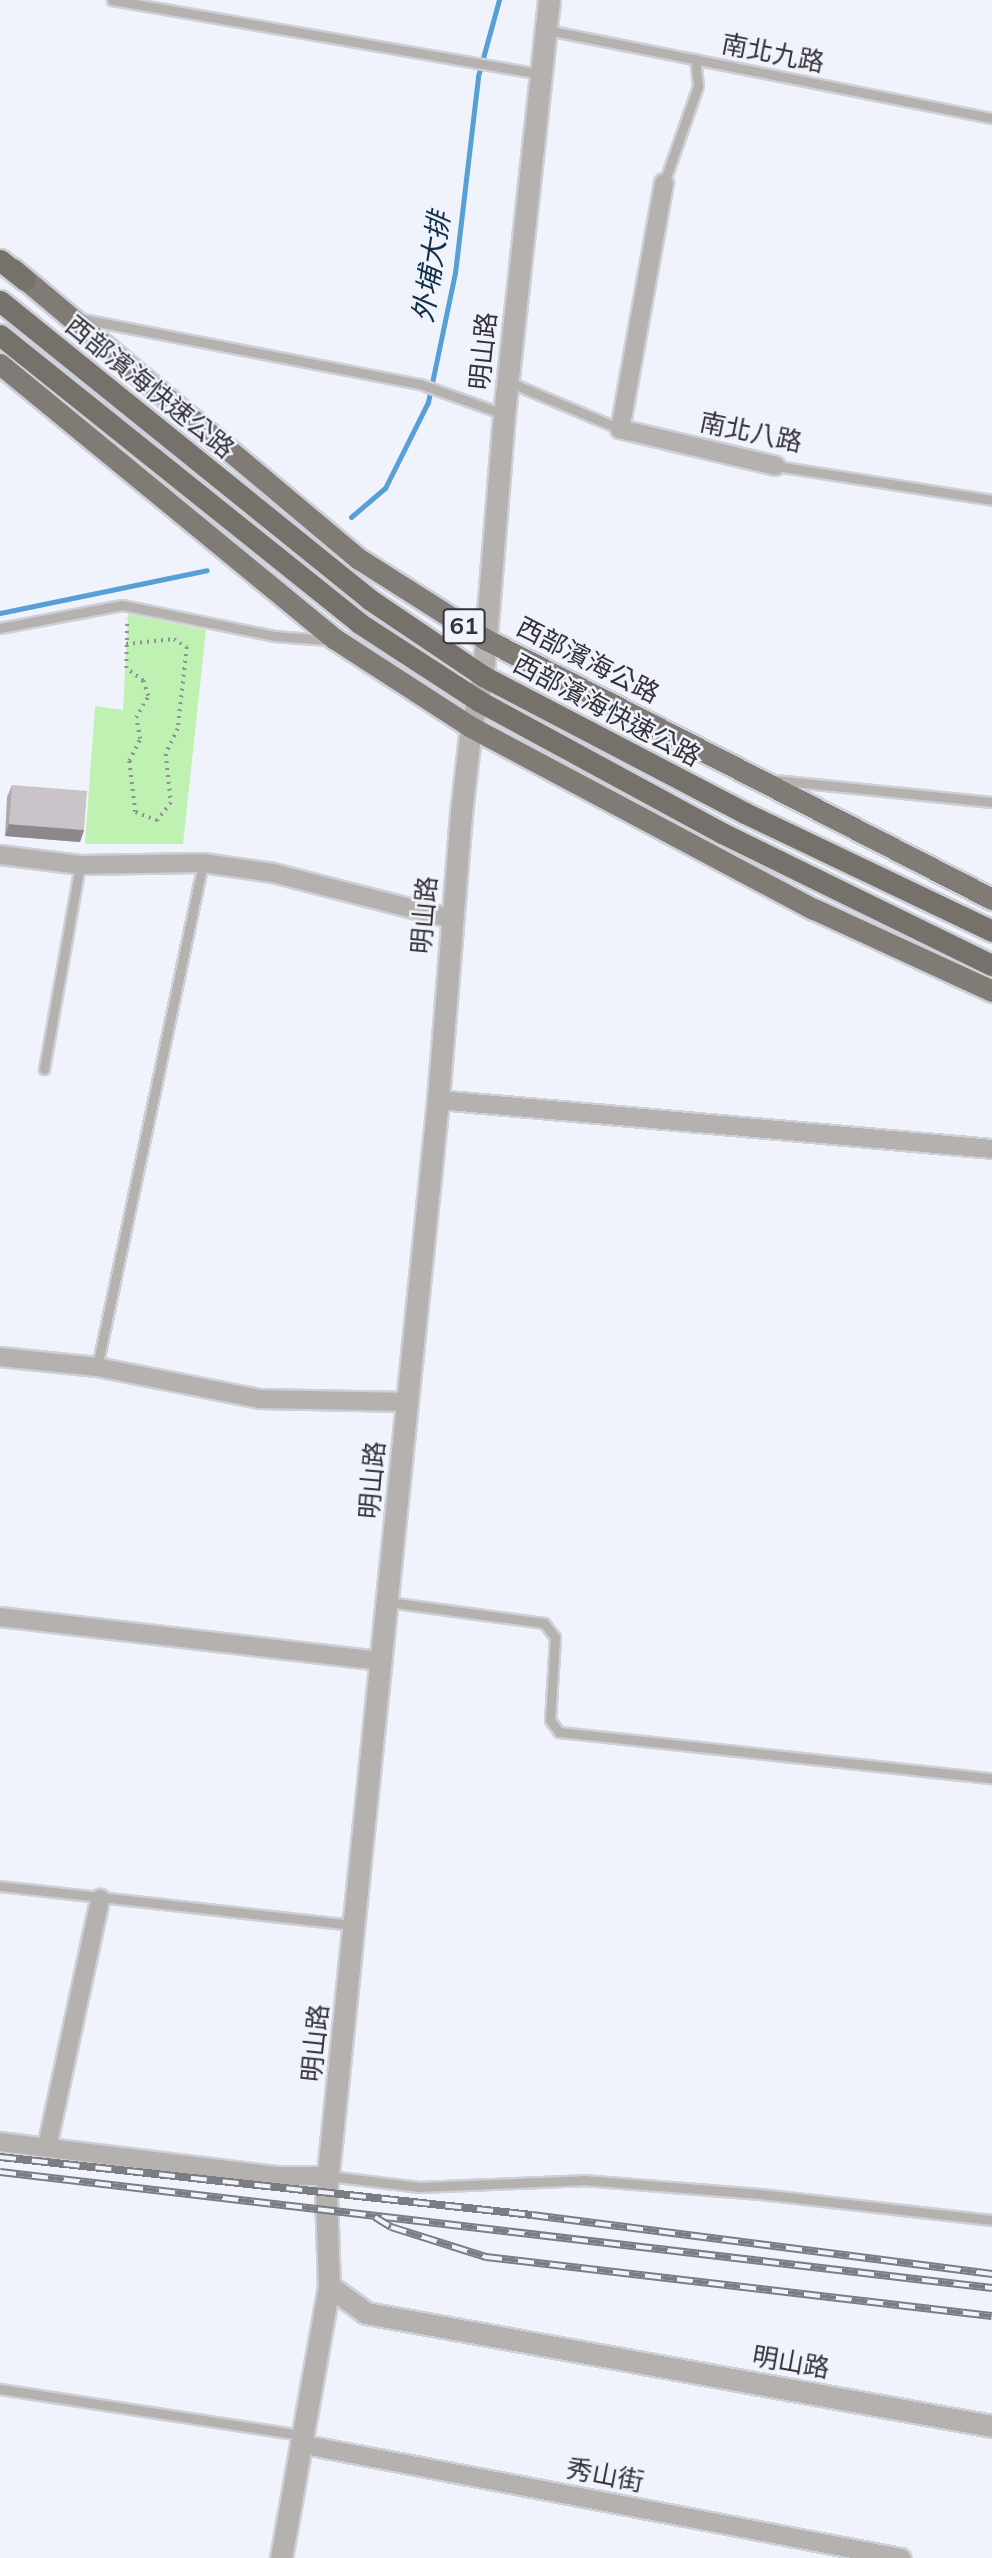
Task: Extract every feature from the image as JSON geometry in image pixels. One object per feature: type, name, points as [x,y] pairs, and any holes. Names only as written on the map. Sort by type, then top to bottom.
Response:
[{"type":"highway","points":[[0,259],[25,280]]},
{"type":"highway","name":"西部濱海快速公路","points":[[0,301],[369,599],[483,677],[745,813],[992,931]]},
{"type":"highway","name":"西部濱海快速公路","points":[[0,335],[359,623],[479,701],[722,833],[992,965]]},
{"type":"main road","name":"西部濱海公路","points":[[25,280],[359,559],[485,639],[992,899]]},
{"type":"main road","points":[[0,364],[337,641],[471,727],[814,909],[992,991]]},
{"type":"street","name":"明山路","points":[[549,0],[504,414],[483,677],[471,727],[438,1100],[323,2223],[329,2286],[366,2314],[992,2426]]},
{"type":"street","points":[[620,429],[664,183]]},
{"type":"street","name":"南北八路","points":[[620,429],[776,466]]},
{"type":"street","points":[[0,855],[80,866],[203,863],[273,873],[452,919]]},
{"type":"street","points":[[438,1100],[992,1149]]},
{"type":"street","points":[[0,1357],[97,1367],[260,1399],[408,1402]]},
{"type":"street","points":[[0,1617],[381,1661]]},
{"type":"street","points":[[47,2147],[100,1899]]},
{"type":"street","points":[[0,2142],[278,2176],[329,2176]]},
{"type":"street","points":[[281,2558],[329,2286]]},
{"type":"street","name":"秀山街","points":[[301,2440],[875,2556],[901,2558]]},
{"type":"lane","points":[[112,0],[540,74]]},
{"type":"lane","name":"南北九路","points":[[545,29],[992,118]]},
{"type":"lane","points":[[664,183],[698,86],[695,59]]},
{"type":"lane","points":[[70,317],[420,384],[504,414]]},
{"type":"lane","name":"南北八路","points":[[508,382],[620,429]]},
{"type":"lane","name":"南北八路","points":[[776,466],[992,500]]},
{"type":"lane","points":[[0,628],[128,607],[274,636],[337,641]]},
{"type":"lane","points":[[761,779],[992,803]]},
{"type":"lane","points":[[97,1367],[203,863]]},
{"type":"lane","points":[[44,1069],[80,866]]},
{"type":"lane","points":[[388,1602],[544,1623],[555,1637],[550,1720],[559,1732],[992,1777]]},
{"type":"lane","points":[[0,1886],[355,1926]]},
{"type":"lane","points":[[329,2176],[419,2187],[583,2180],[760,2194],[992,2220]]},
{"type":"lane","points":[[0,2389],[301,2440]]},
{"type":"path","points":[[127,644],[174,639],[187,647],[177,729],[166,754],[172,803],[157,821],[135,812],[129,761],[140,739],[136,718],[148,696],[144,681],[126,668],[128,607]]},
{"type":"green space","points":[[128,614],[206,630],[183,844],[85,844],[95,706],[123,710]]},
{"type":"building","points":[[12,785],[87,791],[84,830],[9,824]]},
{"type":"waterway","name":"外埔大排","points":[[351,517],[385,488],[428,402],[455,273],[478,76],[499,0]]},
{"type":"waterway","points":[[0,613],[207,570]]},
{"type":"railway","points":[[0,2157],[532,2215],[992,2274]]},
{"type":"railway","points":[[0,2172],[992,2288]]},
{"type":"railway","points":[[375,2217],[391,2227],[486,2257],[992,2316]]}]
